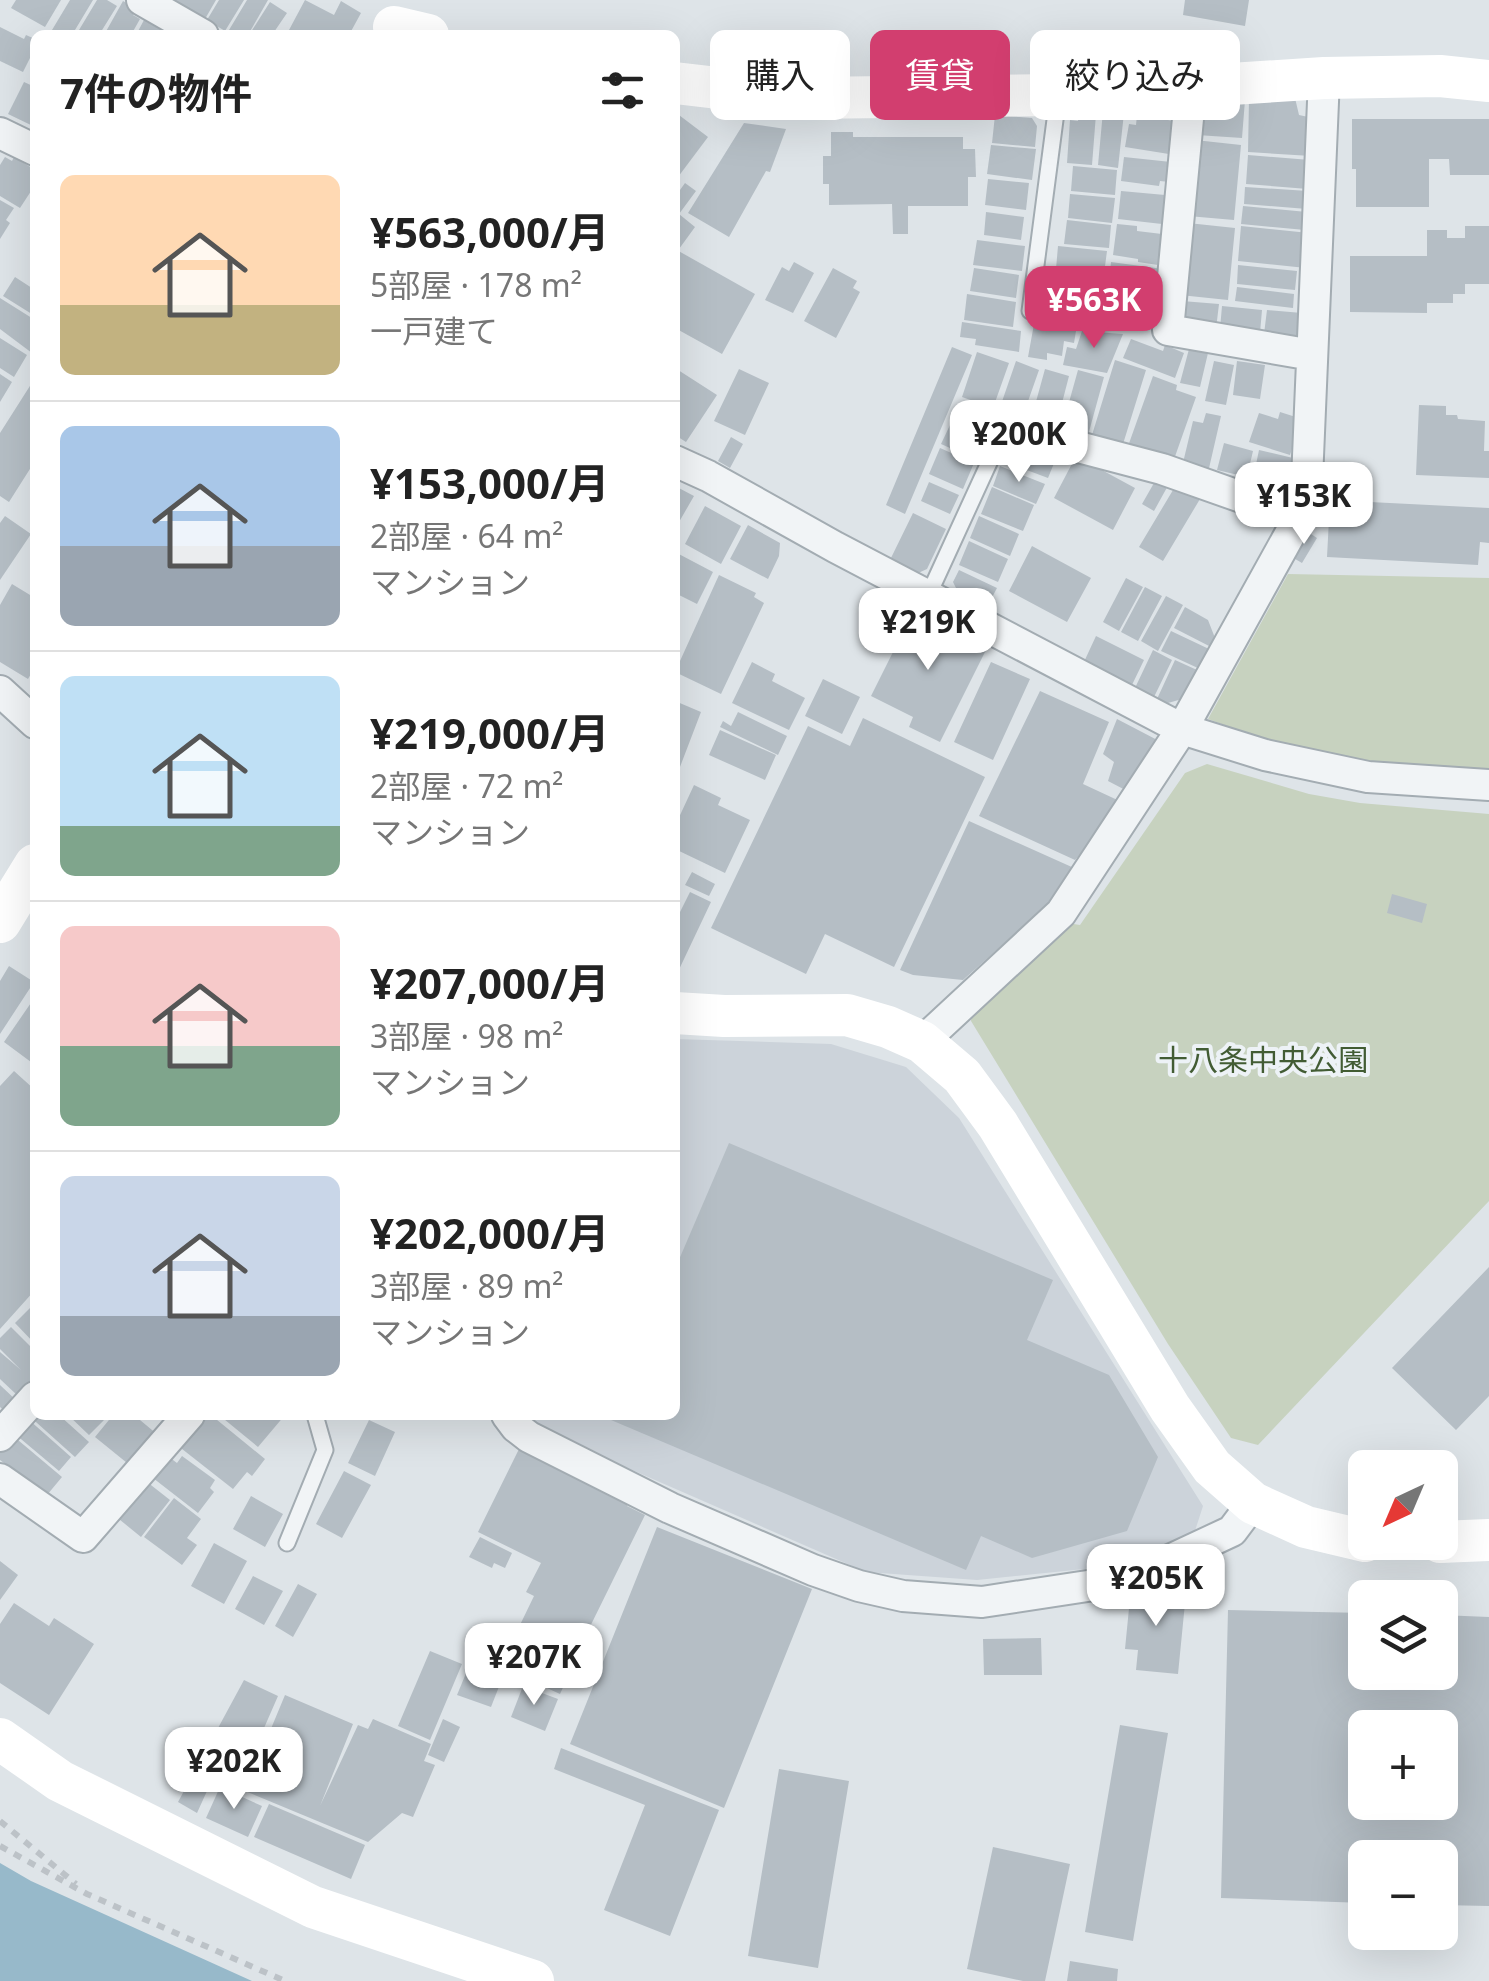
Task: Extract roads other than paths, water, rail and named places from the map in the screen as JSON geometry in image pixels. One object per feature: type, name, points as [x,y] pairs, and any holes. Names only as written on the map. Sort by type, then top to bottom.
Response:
[{"type":"street","points":[[142,0],[194,30]]},
{"type":"street","points":[[1240,84],[1440,76],[1489,82]]},
{"type":"street","points":[[922,1042],[1061,914],[1182,729],[1295,525],[1306,480],[1324,78]]},
{"type":"street","points":[[680,84],[804,98],[1030,95]]},
{"type":"street","points":[[1189,120],[1168,330],[1312,355]]},
{"type":"street","points":[[0,133],[30,148]]},
{"type":"street","points":[[1067,444],[1162,468],[1298,517]]},
{"type":"street","points":[[680,463],[1182,729],[1265,756],[1368,777],[1489,785]]},
{"type":"street","points":[[0,692],[30,719]]},
{"type":"street","points":[[0,922],[30,874]]},
{"type":"street","points":[[680,1013],[847,1015],[922,1042],[962,1076],[998,1124],[1170,1408],[1212,1467],[1253,1502],[1306,1527],[1348,1537]]},
{"type":"street","points":[[0,1436],[30,1402]]},
{"type":"street","points":[[0,1479],[83,1537],[185,1420]]},
{"type":"street","points":[[511,1420],[529,1437],[670,1508],[813,1570],[903,1596],[982,1602],[1127,1580],[1232,1531],[1253,1502]]},
{"type":"street","points":[[1458,1541],[1489,1540]]},
{"type":"street","points":[[0,1740],[60,1780],[314,1907],[533,1981]]},
{"type":"lane","points":[[1030,311],[1055,120]]},
{"type":"lane","points":[[928,596],[1004,430]]},
{"type":"lane","points":[[287,1542],[325,1450],[316,1420]]},
{"type":"water","points":[[0,1863],[31,1881],[252,1981],[0,1981]]},
{"type":"park label","name":"十八条中央公園","points":[[1263,1061]]}]
